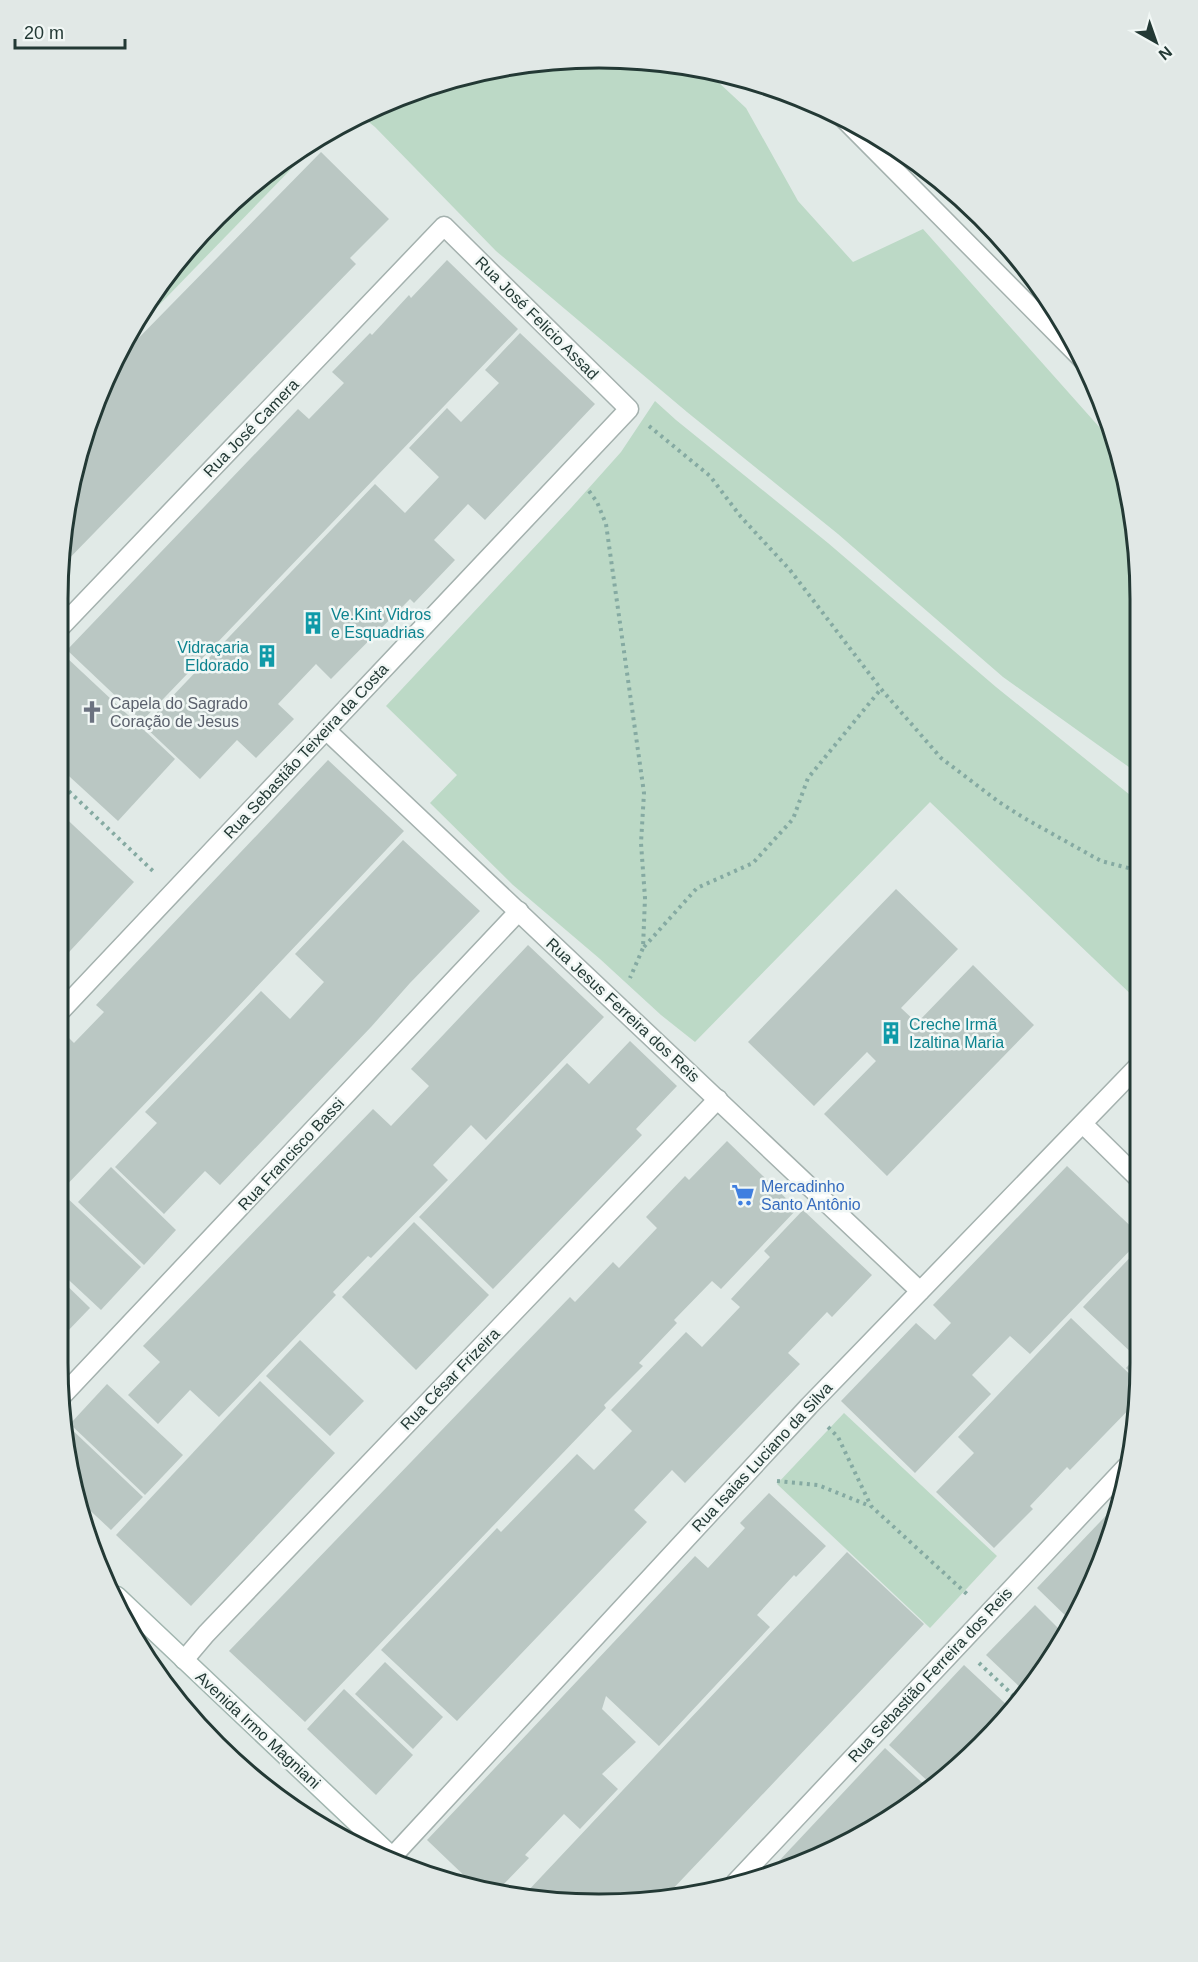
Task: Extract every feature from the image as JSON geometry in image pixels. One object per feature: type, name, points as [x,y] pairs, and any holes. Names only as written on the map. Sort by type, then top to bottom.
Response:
[{"type":"street","points":[[860,137],[1034,295]]},
{"type":"street","name":"Rua José Felicio Assad","points":[[444,226],[629,409]]},
{"type":"street","name":"Rua José Camera","points":[[68,620],[444,226]]},
{"type":"street","name":"Rua Sebastião Teixeira da Costa","points":[[68,1002],[629,409]]},
{"type":"street","name":"Rua Jesus Ferreira dos Reis","points":[[326,730],[920,1291]]},
{"type":"street","name":"Rua Francisco Bassi","points":[[69,1390],[519,911]]},
{"type":"street","name":"Rua Isaias Luciano da Silva","points":[[400,1856],[809,1406],[1130,1075]]},
{"type":"street","name":"Rua César Frizeira","points":[[183,1660],[718,1099]]},
{"type":"street","points":[[1083,1124],[1130,1170]]},
{"type":"street","name":"Rua Sebastião Ferreira dos Reis","points":[[743,1874],[1118,1475]]},
{"type":"street","name":"Avenida Irmo Magniani","points":[[125,1604],[384,1849]]},
{"type":"path","points":[[629,409],[710,476],[741,517],[790,570],[881,689],[941,758],[999,802],[1101,861],[1130,868]]},
{"type":"path","points":[[573,469],[597,502],[606,524],[613,568],[644,793],[641,843],[645,898],[643,948]]},
{"type":"path","points":[[623,1010],[628,980],[643,948],[697,888],[753,863],[793,819],[808,778],[881,689]]},
{"type":"path","points":[[68,790],[174,891]]},
{"type":"path","points":[[809,1406],[838,1437],[871,1506]]},
{"type":"path","points":[[745,1476],[768,1482],[783,1480],[818,1485],[871,1506],[988,1613]]},
{"type":"path","points":[[974,1658],[1014,1696]]},
{"type":"green space","points":[[564,69],[634,69],[703,78],[717,81],[746,108],[798,201],[853,262],[923,229],[1103,431],[1120,495],[1129,564],[1130,768],[1003,677],[838,534],[687,412],[496,251],[367,121],[428,96],[495,78],[530,72]]},
{"type":"green space","points":[[300,160],[152,313],[177,275],[223,223],[275,177]]},
{"type":"green space","points":[[655,401],[828,543],[996,687],[1130,795],[1130,993],[930,802],[695,1042],[513,885],[430,803],[457,775],[386,706],[621,452]]},
{"type":"green space","points":[[844,1413],[997,1556],[930,1628],[777,1484]]},
{"type":"building","points":[[321,152],[389,219],[350,258],[356,264],[70,558],[72,530],[86,461],[108,396],[133,343]]},
{"type":"building","points":[[447,260],[518,329],[142,721],[68,649],[298,409],[309,419],[344,383],[332,372],[370,333],[372,335],[409,295],[411,298]]},
{"type":"building","points":[[520,333],[595,404],[485,520],[468,504],[434,540],[455,560],[414,603],[410,599],[331,679],[316,664],[278,704],[294,719],[256,758],[237,740],[200,779],[144,726],[375,484],[405,513],[439,477],[409,448],[447,408],[461,422],[499,383],[485,370]]},
{"type":"building","name":"Capela do Sagrado Coração de Jesus","points":[[68,659],[175,759],[118,821],[68,775]]},
{"type":"building","points":[[328,760],[404,831],[68,1184],[68,1037],[74,1043],[104,1012],[96,1005]]},
{"type":"building","points":[[68,820],[134,882],[68,953]]},
{"type":"building","points":[[403,840],[480,911],[220,1185],[205,1171],[164,1214],[115,1167],[157,1123],[145,1112],[261,991],[290,1019],[324,982],[295,954]]},
{"type":"building","name":"Creche Irmã Izaltina Maria","points":[[896,889],[958,949],[901,1008],[917,1023],[973,965],[1034,1025],[887,1176],[824,1114],[876,1061],[867,1052],[814,1106],[748,1042]]},
{"type":"building","points":[[528,945],[604,1017],[486,1140],[471,1125],[433,1165],[448,1180],[371,1258],[368,1256],[333,1292],[336,1295],[219,1417],[190,1390],[158,1424],[128,1395],[160,1362],[143,1346],[373,1109],[391,1126],[429,1086],[411,1069]]},
{"type":"building","points":[[630,1041],[677,1086],[636,1129],[642,1135],[493,1289],[419,1217],[567,1063],[589,1084]]},
{"type":"building","points":[[727,1141],[797,1209],[721,1289],[712,1281],[674,1320],[677,1323],[639,1363],[643,1366],[604,1405],[606,1408],[305,1722],[229,1651],[570,1297],[575,1302],[613,1262],[619,1268],[657,1228],[646,1217],[685,1176],[689,1180]]},
{"type":"building","points":[[1067,1166],[1130,1226],[1130,1250],[1030,1354],[1010,1336],[972,1375],[991,1394],[915,1473],[841,1401],[916,1323],[935,1340],[951,1323],[933,1305]]},
{"type":"building","points":[[111,1167],[176,1230],[144,1265],[78,1202]]},
{"type":"building","points":[[68,1199],[141,1267],[101,1310],[68,1279]]},
{"type":"building","points":[[803,1210],[872,1275],[832,1317],[827,1312],[788,1353],[800,1364],[685,1483],[672,1470],[634,1510],[647,1522],[457,1721],[381,1650],[497,1528],[501,1532],[577,1454],[594,1470],[632,1431],[611,1410],[686,1332],[702,1347],[740,1307],[731,1299],[770,1257],[764,1251]]},
{"type":"building","points":[[414,1222],[489,1295],[416,1370],[342,1297]]},
{"type":"building","points":[[1130,1258],[1130,1351],[1083,1307]]},
{"type":"building","points":[[68,1287],[90,1308],[68,1331]]},
{"type":"building","points":[[1071,1318],[1130,1374],[1128,1410],[1070,1470],[1067,1467],[1030,1506],[1033,1509],[994,1548],[936,1492],[974,1453],[958,1437]]},
{"type":"building","points":[[300,1340],[364,1401],[330,1436],[266,1376]]},
{"type":"building","points":[[260,1381],[335,1453],[191,1606],[116,1535]]},
{"type":"building","points":[[107,1384],[183,1455],[145,1495],[71,1423]]},
{"type":"building","points":[[72,1430],[143,1497],[111,1530],[88,1509]]},
{"type":"building","points":[[769,1493],[826,1546],[796,1577],[794,1575],[757,1615],[770,1627],[659,1746],[606,1696],[602,1709],[636,1742],[602,1774],[618,1789],[580,1829],[564,1814],[525,1855],[529,1858],[503,1885],[466,1877],[427,1840],[695,1556],[708,1568],[745,1528],[740,1523]]},
{"type":"building","points":[[1108,1513],[1090,1566],[1066,1616],[1037,1588]]},
{"type":"building","points":[[847,1552],[924,1624],[673,1889],[599,1894],[529,1890]]},
{"type":"building","points":[[1035,1605],[1059,1629],[1020,1688],[986,1655]]},
{"type":"building","points":[[385,1662],[443,1717],[413,1749],[355,1694]]},
{"type":"building","points":[[964,1665],[1006,1704],[975,1739],[928,1781],[889,1745]]},
{"type":"building","points":[[344,1689],[413,1755],[376,1795],[307,1729]]},
{"type":"building","points":[[885,1748],[924,1784],[865,1823],[834,1840],[777,1864]]},
{"type":"place","name":"Ve.Kint Vidros e Esquadrias","points":[[313,623]]},
{"type":"place","name":"Vidraçaria Eldorado","points":[[267,656]]},
{"type":"place","name":"Capela do Sagrado Coração de Jesus","points":[[92,712]]},
{"type":"place","name":"Creche Irmã Izaltina Maria","points":[[891,1033]]},
{"type":"place","name":"Mercadinho Santo Antônio","points":[[743,1195]]}]
